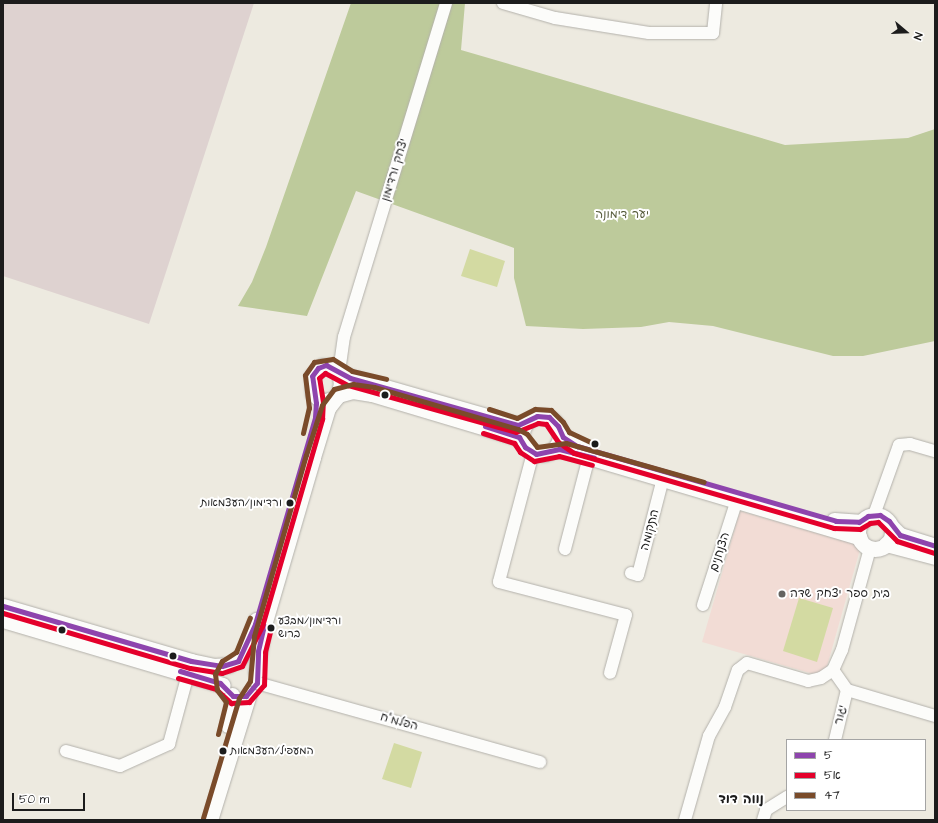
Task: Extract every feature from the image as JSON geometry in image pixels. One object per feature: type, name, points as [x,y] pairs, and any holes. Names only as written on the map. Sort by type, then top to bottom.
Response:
[{"type":"street","name":"יצחק ורדימון","points":[[336,370],[344,337],[446,3]]},
{"type":"street","points":[[503,3],[555,18],[649,32],[712,33],[716,3]]},
{"type":"street","points":[[200,820],[232,712],[222,676],[246,648],[255,624],[315,417],[316,398],[312,389],[312,376],[318,368],[336,370],[518,425],[525,423],[531,418],[543,416],[554,421],[560,433],[577,446],[836,521],[884,517],[900,535],[935,546]]},
{"type":"street","points":[[210,820],[254,683],[260,638],[324,419],[336,397],[341,380],[336,370]]},
{"type":"street","points":[[316,398],[322,402],[353,391],[372,394],[522,439]]},
{"type":"street","points":[[525,423],[522,439],[525,447],[533,453],[543,454],[553,450],[565,450],[859,537],[870,548],[881,548],[886,544],[892,536],[891,526]]},
{"type":"street","points":[[553,450],[558,444],[560,433]]},
{"type":"street","points":[[859,537],[858,530],[868,518],[899,445],[910,444],[935,451]]},
{"type":"street","points":[[533,453],[499,582],[626,615],[610,674]]},
{"type":"street","points":[[564,549],[589,457]]},
{"type":"street","name":"התקומה","points":[[631,573],[638,575],[663,478]]},
{"type":"street","name":"הצנחנים","points":[[703,605],[737,500]]},
{"type":"street","points":[[886,544],[935,557]]},
{"type":"street","points":[[685,820],[709,736],[725,707],[738,670],[742,665],[747,663],[808,682],[821,678],[833,670],[842,650],[870,548]]},
{"type":"street","points":[[3,606],[191,661],[214,666],[233,663],[249,664],[254,683]]},
{"type":"street","points":[[3,620],[188,674],[227,690],[239,697],[254,683]]},
{"type":"street","points":[[833,670],[847,690],[935,716]]},
{"type":"street","points":[[66,751],[120,766],[169,744],[188,674]]},
{"type":"street","name":"הפלמ\"ח","points":[[254,683],[540,762]]},
{"type":"street","name":"יגור","points":[[835,739],[847,690]]},
{"type":"street","points":[[763,820],[766,810],[786,798]]},
{"type":"shaded area","points":[[3,3],[254,3],[149,324],[3,276]]},
{"type":"shaded area","name":"בית ספר יצחק שדה","points":[[740,511],[861,546],[824,677],[702,642]]},
{"type":"green space","name":"יער דימונה","points":[[351,3],[465,3],[461,50],[785,145],[908,138],[935,129],[935,341],[863,356],[833,356],[713,326],[669,322],[641,327],[583,329],[526,326],[514,278],[514,248],[356,191],[307,316],[238,306],[252,282],[266,247]]},
{"type":"green space","points":[[470,249],[505,261],[497,287],[461,276]]},
{"type":"green space","points":[[799,598],[833,608],[817,662],[783,651]]},
{"type":"green space","points":[[394,743],[422,752],[411,788],[382,779]]},
{"type":"transit line","name":"47","points":[[303,433],[309,408],[305,375],[314,362],[333,359],[352,371],[386,379]]},
{"type":"transit line","name":"5","points":[[3,606],[191,661],[222,666],[238,661],[255,624],[315,417],[316,403],[312,376],[318,368],[326,365],[350,378],[518,425],[537,416],[549,417],[558,426],[563,437],[577,446],[836,521],[859,522],[868,516],[880,515],[889,521],[900,535],[935,546]]},
{"type":"transit line","name":"5א","points":[[3,613],[190,668],[222,673],[242,666],[262,626],[322,419],[323,402],[319,378],[325,373],[348,385],[516,432],[538,423],[546,424],[558,442],[574,453],[834,528],[860,529],[870,523],[878,522],[897,541],[933,553]]},
{"type":"transit line","name":"47","points":[[203,818],[239,698],[250,681],[254,636],[306,455],[322,405],[334,389],[353,384],[374,387],[518,429],[527,434],[537,447],[566,443],[704,482]]},
{"type":"transit line","name":"47","points":[[489,409],[517,418],[535,409],[551,410],[563,422],[569,432],[595,444]]},
{"type":"transit line","name":"5","points":[[485,426],[519,437],[525,447],[536,454],[559,449],[594,458]]},
{"type":"transit line","name":"5א","points":[[483,433],[514,443],[520,452],[534,461],[559,456],[592,465]]},
{"type":"transit line","name":"47","points":[[218,734],[226,702],[217,690],[215,674],[222,661],[236,652],[250,618]]},
{"type":"transit line","name":"5","points":[[180,671],[220,683],[233,696],[246,696],[257,683],[258,651],[264,626]]},
{"type":"transit line","name":"5א","points":[[178,678],[216,689],[231,703],[249,702],[264,685],[265,652],[271,628]]},
{"type":"place","name":"ורדימון/העצמאות","points":[[290,503]]},
{"type":"place","name":"בית ספר יצחק שדה","points":[[782,594]]},
{"type":"place","name":"ורדימון/מבצע ברוש","points":[[271,628]]},
{"type":"place","name":"המעפיל/העצמאות","points":[[223,751]]},
{"type":"district","name":"נווה דוד","points":[[741,799]]}]
